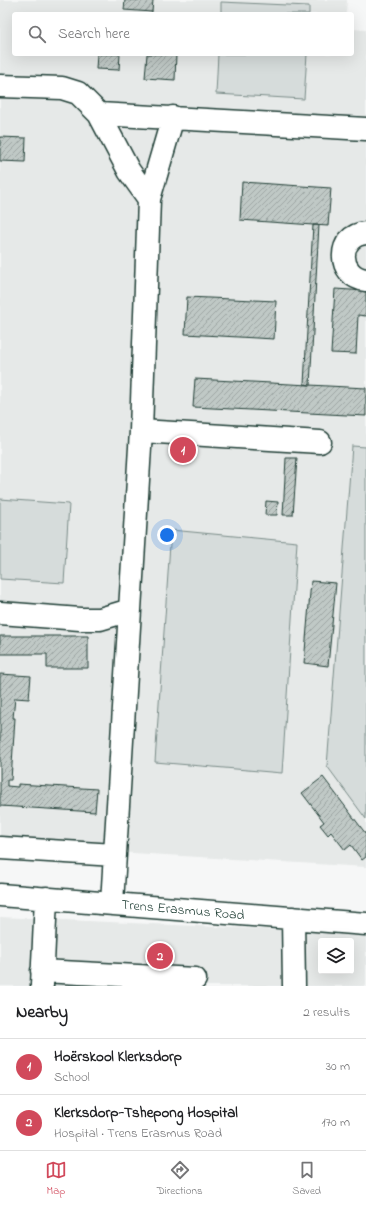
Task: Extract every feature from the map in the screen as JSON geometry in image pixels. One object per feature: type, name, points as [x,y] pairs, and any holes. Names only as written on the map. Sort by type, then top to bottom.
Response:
[{"type":"street","points":[[0,86],[62,88],[78,93],[100,114],[129,171],[149,199]]},
{"type":"street","points":[[100,114],[366,129]]},
{"type":"street","points":[[112,903],[142,430],[149,199],[173,117]]},
{"type":"street","points":[[366,233],[354,236],[346,244],[344,254],[345,265],[351,274],[360,280],[366,280]]},
{"type":"street","points":[[142,430],[320,442]]},
{"type":"street","points":[[0,613],[80,620],[100,619],[130,610]]},
{"type":"street","points":[[0,848],[115,855]]},
{"type":"street","name":"Trens Erasmus Road","points":[[0,895],[366,924]]},
{"type":"street","points":[[46,898],[42,978],[195,979]]},
{"type":"street","points":[[293,918],[294,986]]},
{"type":"shaded area","points":[[0,0],[347,0],[346,12],[12,12],[12,56],[354,56],[354,29],[366,30],[366,867],[0,845]]},
{"type":"shaded area","points":[[221,2],[309,6],[309,12],[221,12]]},
{"type":"shaded area","points":[[218,56],[307,56],[304,99],[216,94]]},
{"type":"shaded area","points":[[352,446],[366,447],[366,819],[327,766]]},
{"type":"shaded area","points":[[0,499],[69,504],[64,583],[0,579]]},
{"type":"shaded area","points":[[171,530],[297,542],[282,773],[155,762]]},
{"type":"shaded area","points":[[0,917],[366,934],[366,986],[0,986]]},
{"type":"building","points":[[125,0],[153,0],[152,12],[124,10]]},
{"type":"building","points":[[97,56],[120,56],[119,70],[96,69]]},
{"type":"building","points":[[147,56],[176,56],[175,80],[145,78]]},
{"type":"building","points":[[0,137],[26,138],[25,162],[0,161]]},
{"type":"building","points":[[242,182],[331,188],[328,226],[240,220]]},
{"type":"building","points":[[313,225],[319,225],[310,385],[304,384]]},
{"type":"building","points":[[335,289],[366,291],[366,316],[358,315],[356,354],[331,353]]},
{"type":"building","points":[[187,297],[276,301],[274,339],[185,334]]},
{"type":"building","points":[[195,379],[366,388],[366,416],[193,407]]},
{"type":"building","points":[[286,458],[297,458],[293,515],[283,515]]},
{"type":"building","points":[[266,501],[278,502],[277,515],[265,515]]},
{"type":"building","points":[[311,581],[336,583],[328,666],[304,663]]},
{"type":"building","points":[[0,636],[88,636],[88,668],[47,668],[47,654],[0,654]]},
{"type":"building","points":[[0,674],[31,676],[29,699],[15,698],[11,780],[7,780],[7,786],[18,787],[18,784],[97,789],[95,812],[0,806]]},
{"type":"building","points":[[323,777],[366,834],[366,857],[362,860],[351,845],[345,850],[331,832],[328,835],[320,825],[324,822],[302,793]]},
{"type":"place","name":"Hoërskool Klerksdorp","points":[[183,450]]},
{"type":"place","name":"Klerksdorp-Tshepong Hospital","points":[[160,956]]}]
